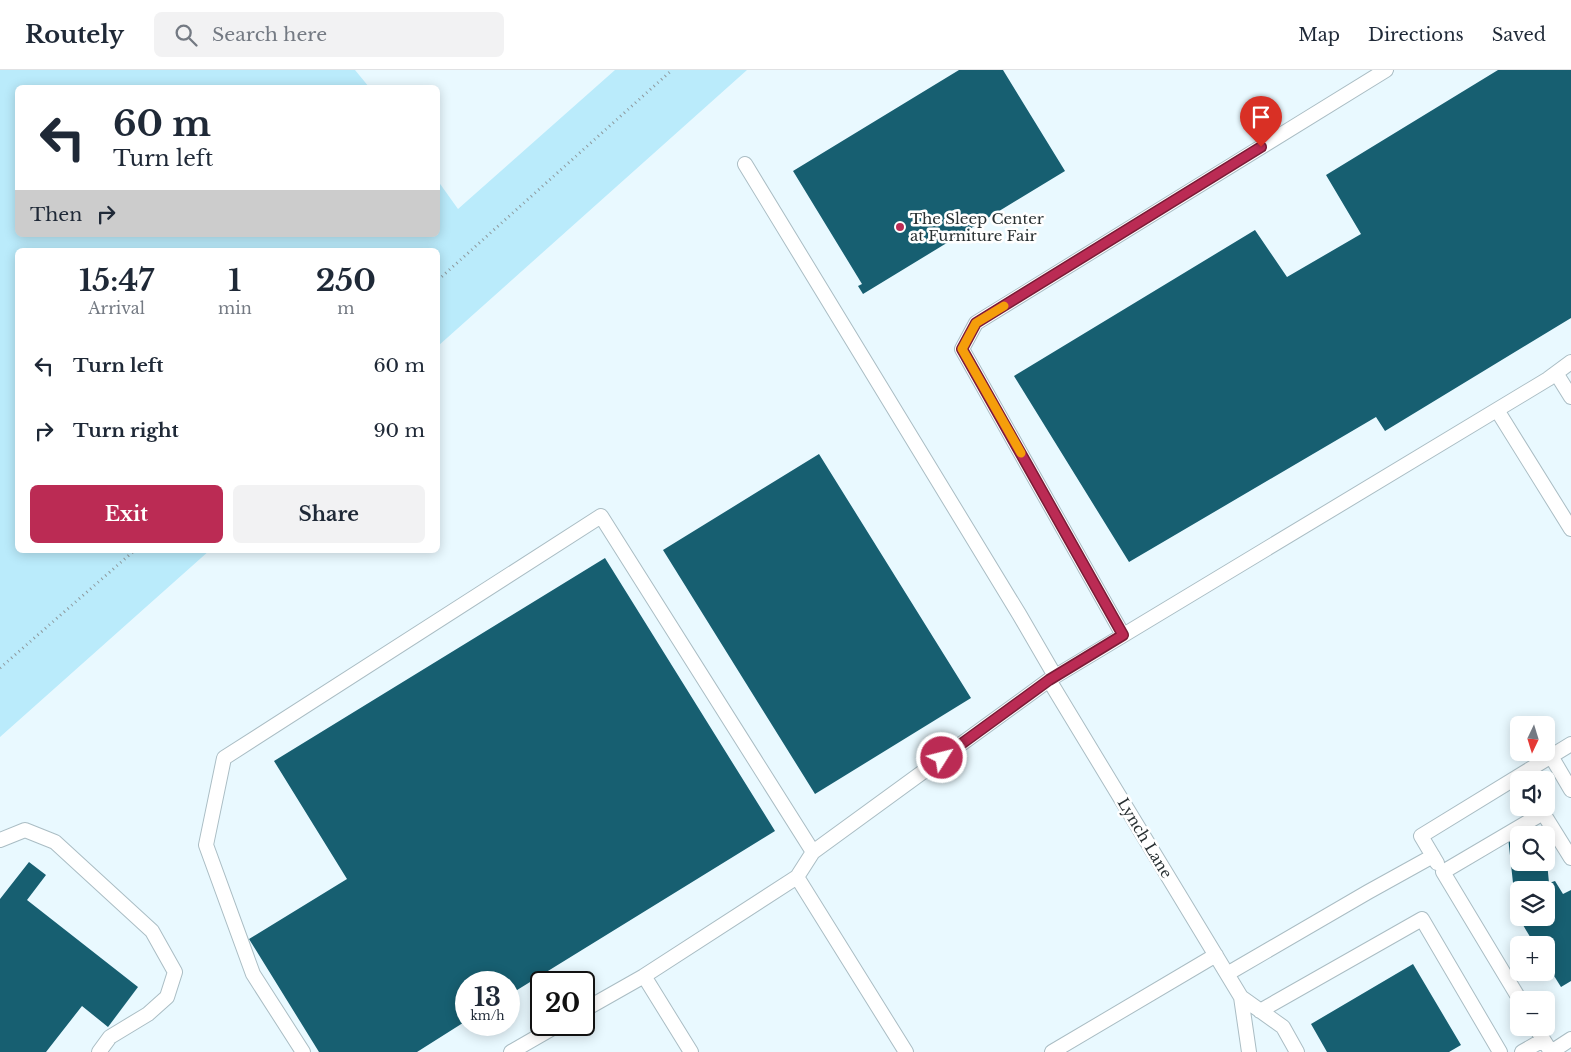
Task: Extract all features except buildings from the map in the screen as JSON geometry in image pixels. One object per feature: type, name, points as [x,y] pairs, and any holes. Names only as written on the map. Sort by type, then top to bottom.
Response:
[{"type":"lane","points":[[1123,635],[962,349],[976,323],[1386,70]]},
{"type":"lane","name":"Lynch Lane","points":[[744,164],[1019,614],[1052,678],[1241,997],[1282,1027],[1297,1052]]},
{"type":"lane","points":[[595,1004],[644,976],[797,877],[814,852],[1052,678],[1497,410],[1571,362]]},
{"type":"lane","points":[[1556,373],[1571,397]]},
{"type":"lane","points":[[1497,410],[1571,528]]},
{"type":"lane","points":[[303,1052],[253,974],[206,844],[224,758],[601,516],[814,852]]},
{"type":"lane","points":[[1555,754],[1571,744]]},
{"type":"lane","points":[[1515,991],[1421,836],[1543,761]]},
{"type":"lane","points":[[1554,761],[1571,790]]},
{"type":"lane","points":[[1443,872],[1543,813],[1571,858]]},
{"type":"lane","points":[[0,840],[25,830],[55,842],[152,931],[174,972],[168,997],[148,1014],[110,1037],[99,1052]]},
{"type":"lane","points":[[1227,974],[1433,856]]},
{"type":"lane","points":[[797,877],[906,1052]]},
{"type":"lane","points":[[1260,1011],[1422,920],[1500,1052]]},
{"type":"lane","points":[[1052,1052],[1216,956]]},
{"type":"lane","points":[[644,976],[691,1052]]},
{"type":"lane","name":"Lynch Lane","points":[[1241,997],[1249,1052]]},
{"type":"lane","points":[[511,1052],[539,1036]]},
{"type":"lane","points":[[1541,1036],[1549,1048]]},
{"type":"lane","points":[[1522,1052],[1549,1048],[1571,1039]]},
{"type":"path","points":[[440,278],[672,70]]},
{"type":"path","points":[[0,668],[132,553]]},
{"type":"shaded area","points":[[0,70],[355,70],[367,85],[15,85],[15,237],[440,237],[440,184],[458,209],[615,70],[747,70],[440,344],[440,248],[15,248],[15,553],[207,553],[0,737]]},
{"type":"slow traffic","points":[[1004,306],[976,323],[962,349],[1021,453]]},
{"type":"place","name":"The Sleep Center at Furniture Fair","points":[[900,227]]},
{"type":"route","points":[[942,758],[1049,680],[1123,635],[962,349],[976,323],[1261,147]]}]
